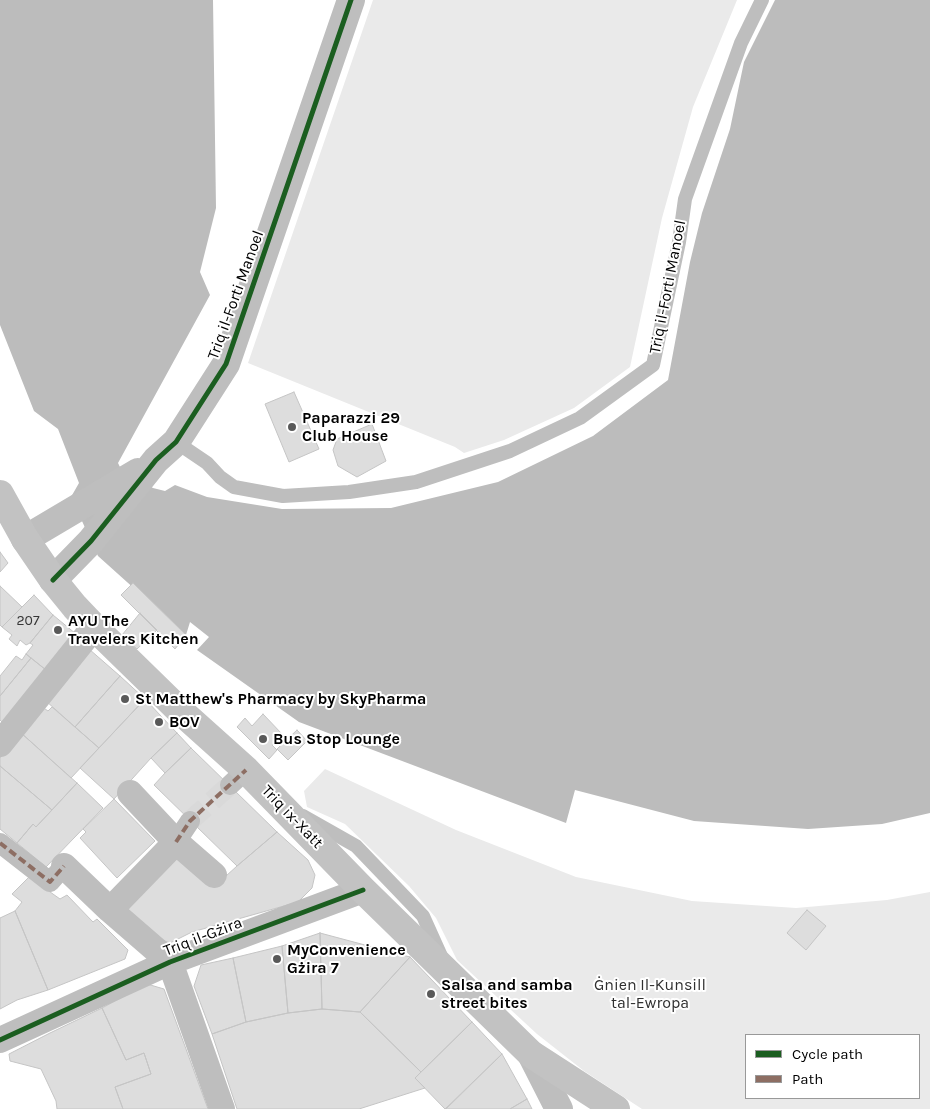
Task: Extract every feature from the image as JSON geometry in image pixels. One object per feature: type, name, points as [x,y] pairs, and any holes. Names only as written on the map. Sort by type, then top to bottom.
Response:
[{"type":"main road","name":"Triq ix-Xatt","points":[[0,494],[25,539],[53,580],[75,607],[178,710],[238,778],[276,801],[363,890],[531,1054],[616,1109]]},
{"type":"street","name":"Triq il-Forti Manoel","points":[[53,580],[91,541],[156,460],[176,442],[226,364],[351,0]]},
{"type":"street","name":"Triq il-Forti Manoel","points":[[25,539],[156,460]]},
{"type":"street","points":[[0,744],[94,627]]},
{"type":"street","points":[[130,793],[183,831],[214,875]]},
{"type":"street","points":[[110,910],[183,831]]},
{"type":"street","points":[[0,843],[50,882],[64,866],[110,910],[170,962],[222,1109]]},
{"type":"street","name":"Triq il-Gżira","points":[[0,1040],[170,962],[363,890]]},
{"type":"street","points":[[531,1054],[560,1109]]},
{"type":"lane","name":"Triq il-Forti Manoel","points":[[176,442],[207,463],[220,477],[234,486],[283,496],[349,492],[416,482],[510,451],[580,418],[653,365],[679,242],[685,199],[741,43],[762,0]]},
{"type":"lane","points":[[276,801],[356,846],[423,916],[450,975]]},
{"type":"green space","points":[[373,0],[737,0],[693,107],[662,218],[630,367],[574,408],[504,440],[464,453],[455,447],[248,363]]},
{"type":"green space","name":"Ġnien Il-Kunsill tal-Ewropa","points":[[325,769],[456,830],[576,877],[692,901],[796,908],[887,900],[930,892],[930,1109],[642,1109],[584,1071],[537,1034],[457,960],[436,918],[409,886],[345,824],[307,807],[304,791]]},
{"type":"shaded area","points":[[0,0],[213,0],[216,208],[200,272],[210,295],[118,463],[121,469],[153,488],[165,491],[175,485],[207,497],[282,509],[391,508],[498,482],[593,436],[668,380],[690,262],[702,213],[730,129],[744,62],[775,0],[930,0],[930,813],[882,824],[808,829],[694,821],[575,790],[566,823],[299,722],[197,650],[209,637],[190,622],[186,635],[98,556],[71,497],[79,483],[58,429],[34,411],[0,325]]},
{"type":"building","name":"Paparazzi 29 Club House","points":[[294,392],[319,449],[289,462],[265,404]]},
{"type":"building","points":[[372,424],[386,461],[357,477],[338,466],[333,450],[337,439]]},
{"type":"building","points":[[0,552],[8,563],[0,572]]},
{"type":"building","points":[[133,583],[186,635],[175,649],[121,595]]},
{"type":"building","points":[[0,586],[22,607],[2,627],[0,625]]},
{"type":"building","points":[[34,595],[53,615],[30,643],[26,645],[20,640],[17,646],[9,639],[12,635],[2,627]]},
{"type":"building","points":[[140,613],[157,630],[137,649],[122,635]]},
{"type":"building","points":[[53,615],[76,634],[46,670],[26,654],[33,645],[30,643]]},
{"type":"building","points":[[89,649],[120,676],[75,727],[46,701]]},
{"type":"building","points":[[26,654],[31,658],[0,696],[0,676],[16,656],[22,660]]},
{"type":"building","points":[[31,658],[46,670],[3,723],[0,720],[0,696]]},
{"type":"building","points":[[120,676],[145,699],[99,748],[75,727]]},
{"type":"building","points":[[145,699],[177,733],[151,758],[114,799],[80,768]]},
{"type":"building","points":[[41,706],[48,711],[52,707],[99,748],[71,778],[20,732]]},
{"type":"building","name":"Bus Stop Lounge","points":[[263,714],[282,734],[272,745],[277,750],[269,759],[237,727],[245,718],[252,726]]},
{"type":"building","points":[[297,730],[307,741],[288,760],[277,749]]},
{"type":"building","points":[[20,732],[77,783],[52,810],[0,766],[0,758]]},
{"type":"building","points":[[177,733],[191,748],[165,773],[151,758]]},
{"type":"building","points":[[191,748],[277,832],[237,866],[154,785]]},
{"type":"building","points":[[0,766],[52,810],[36,827],[33,824],[17,843],[0,829]]},
{"type":"building","points":[[77,783],[103,808],[46,867],[17,843],[33,824],[36,827]]},
{"type":"building","points":[[114,799],[155,841],[117,878],[80,838],[86,832],[83,829]]},
{"type":"building","points":[[277,832],[308,860],[315,875],[312,888],[298,902],[192,932],[170,943],[157,938],[126,907],[180,849],[215,886]]},
{"type":"building","points":[[29,877],[60,899],[67,895],[93,922],[97,919],[128,950],[125,959],[48,990],[15,911],[22,902],[12,894]]},
{"type":"building","points":[[807,910],[826,926],[806,950],[787,933]]},
{"type":"building","points":[[15,911],[48,990],[17,1000],[0,1009],[0,918]]},
{"type":"building","points":[[320,933],[410,957],[360,1012],[322,1009]]},
{"type":"building","points":[[320,933],[322,1009],[288,1013],[282,946]]},
{"type":"building","points":[[282,946],[288,1013],[246,1022],[233,958]]},
{"type":"building","points":[[410,957],[472,1022],[421,1072],[360,1012]]},
{"type":"building","points":[[233,958],[246,1022],[212,1034],[194,986],[201,965]]},
{"type":"building","points":[[147,984],[164,989],[208,1109],[123,1109],[115,1087],[151,1074],[144,1053],[126,1060],[102,1008]]},
{"type":"building","points":[[102,1008],[126,1060],[144,1053],[151,1074],[115,1087],[123,1109],[57,1109],[56,1101],[41,1069],[10,1061],[9,1054]]},
{"type":"building","points":[[322,1009],[360,1012],[421,1072],[415,1078],[425,1088],[359,1109],[237,1109],[212,1034],[246,1022],[288,1013]]},
{"type":"building","points":[[472,1022],[502,1054],[445,1109],[415,1078]]},
{"type":"building","points":[[502,1054],[527,1099],[510,1109],[446,1109]]},
{"type":"building","points":[[527,1099],[532,1109],[510,1109]]},
{"type":"tunnel","points":[[190,821],[230,785]]},
{"type":"marked path","points":[[176,842],[190,821],[246,770]]},
{"type":"marked path","points":[[0,843],[50,882],[64,866]]},
{"type":"cycle path","points":[[53,580],[91,541],[156,460],[176,442],[226,364],[351,0]]},
{"type":"cycle path","points":[[0,1040],[170,962],[363,890]]},
{"type":"place","name":"Paparazzi 29 Club House","points":[[292,427]]},
{"type":"place","name":"AYU The Travelers Kitchen","points":[[58,630]]},
{"type":"place","name":"St Matthew's Pharmacy by SkyPharma","points":[[125,699]]},
{"type":"place","name":"BOV","points":[[159,722]]},
{"type":"place","name":"Bus Stop Lounge","points":[[263,739]]},
{"type":"place","name":"MyConvenience Gżira 7","points":[[277,959]]},
{"type":"place","name":"Salsa and samba street bites","points":[[431,994]]}]
